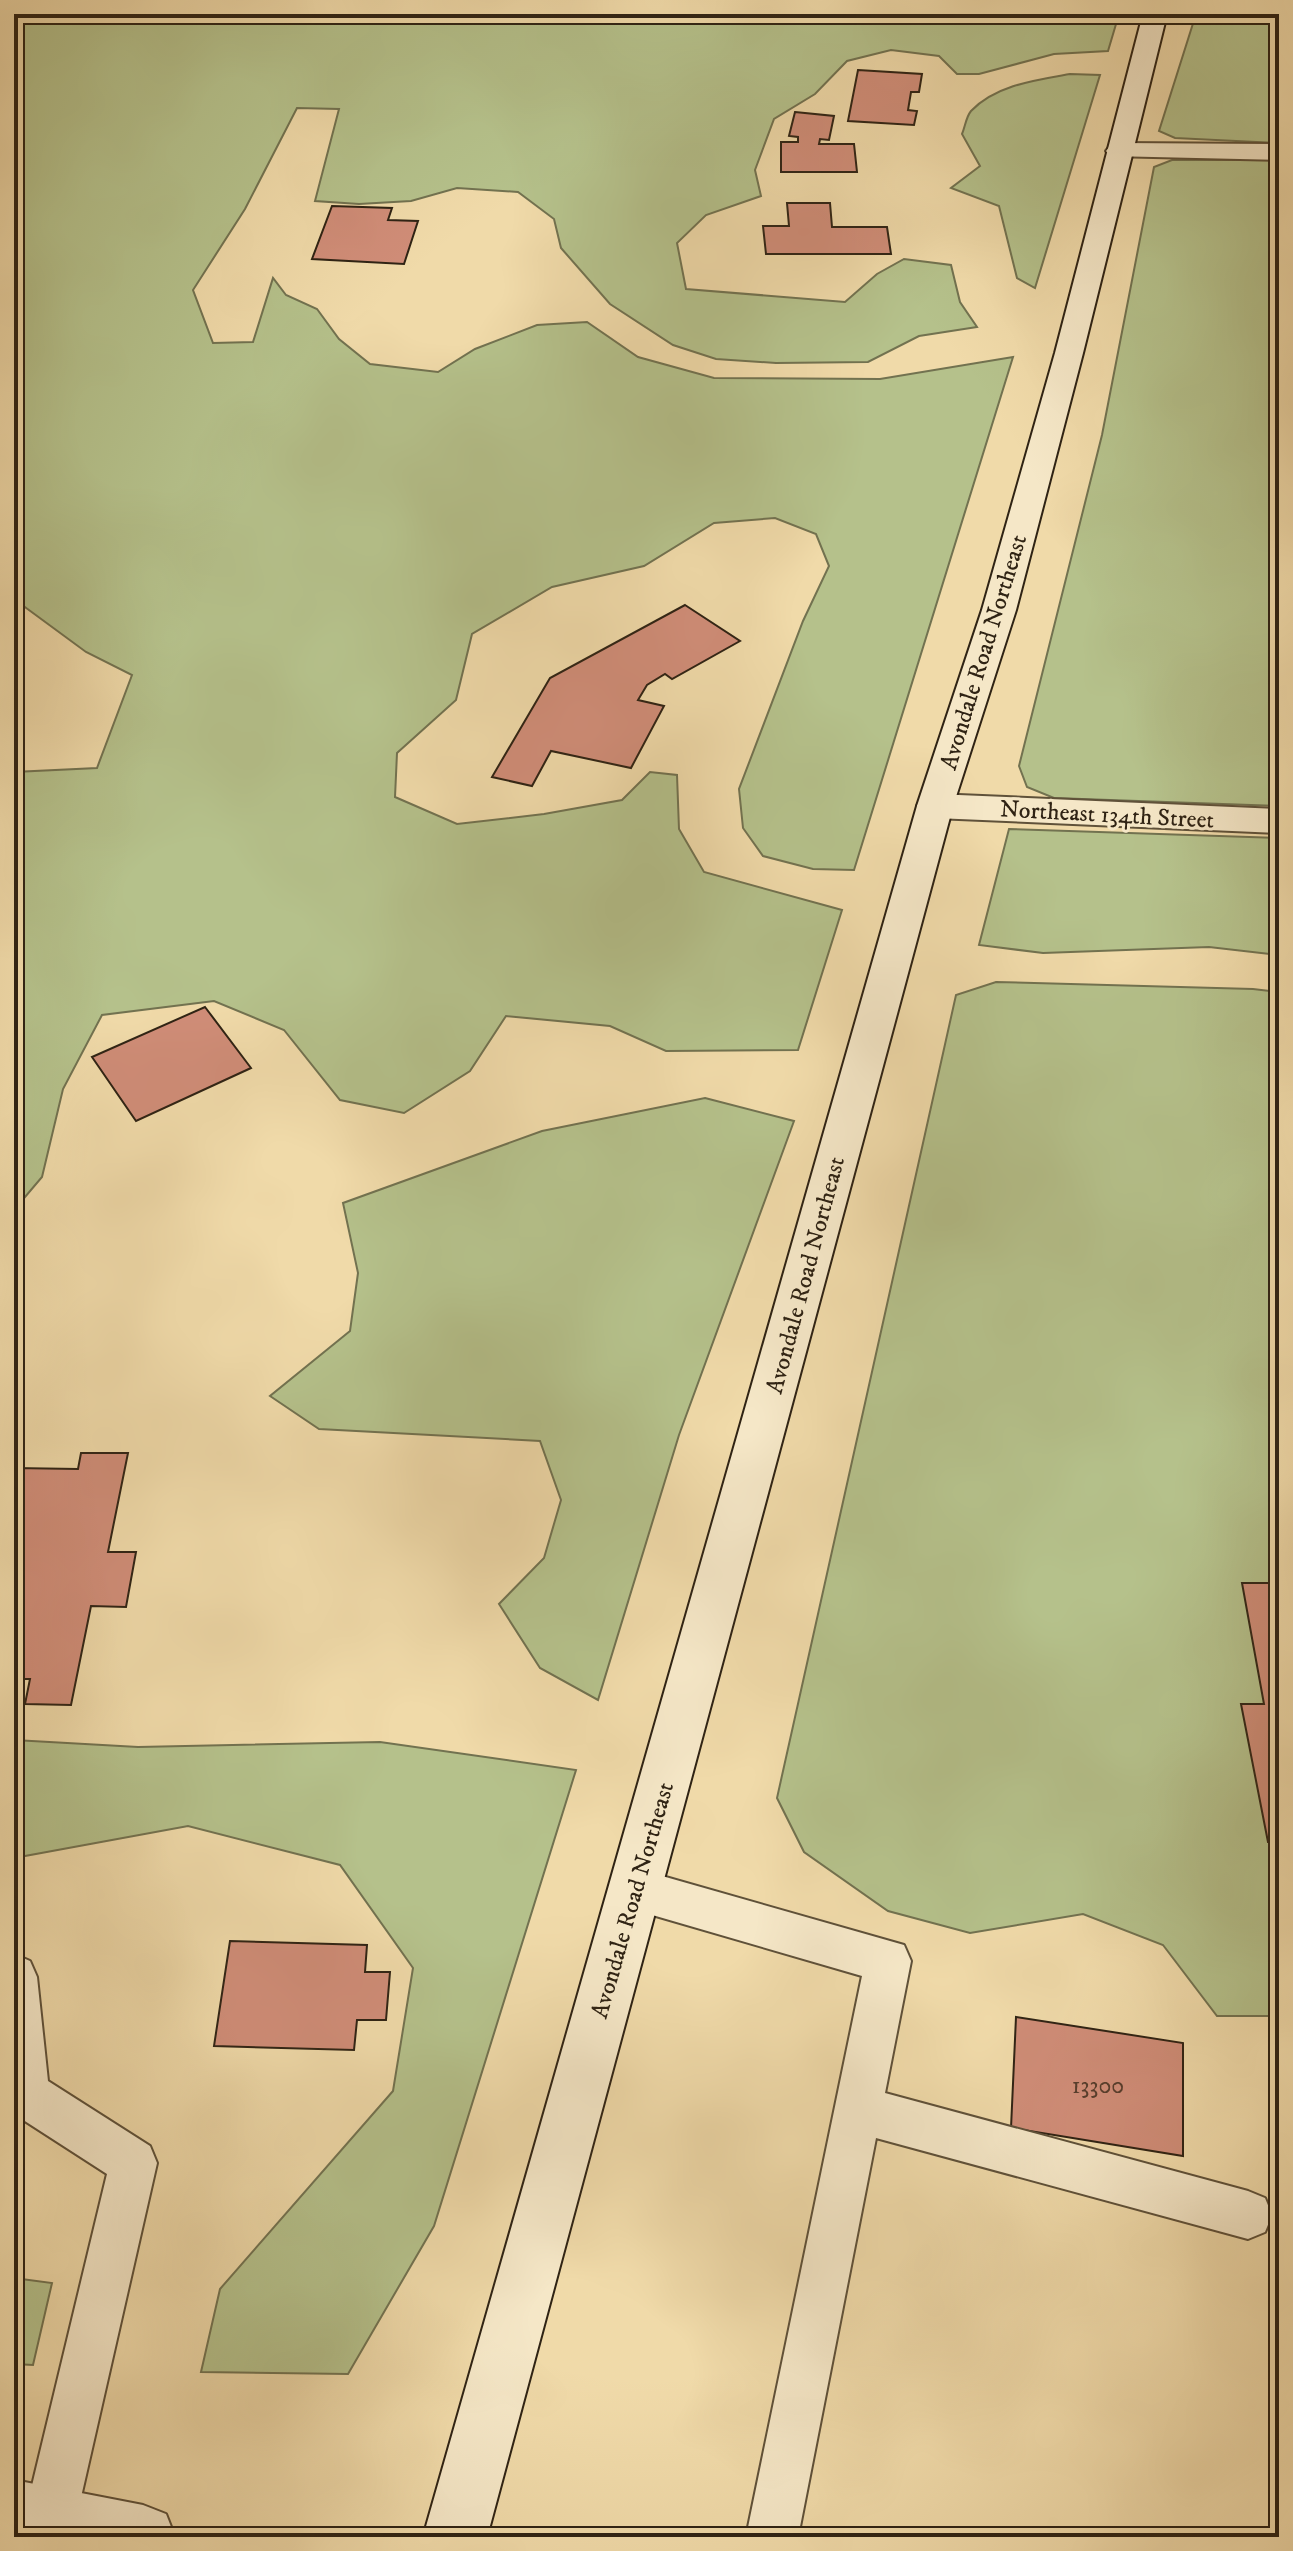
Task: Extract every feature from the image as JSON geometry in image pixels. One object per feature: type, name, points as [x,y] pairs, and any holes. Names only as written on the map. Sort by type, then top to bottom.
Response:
[{"type":"main road","name":"Avondale Road Northeast","points":[[455,2537],[935,806],[999,610],[1072,343],[1155,14]]},
{"type":"main road","points":[[1119,151],[1279,152]]},
{"type":"main road","name":"Northeast 134th Street","points":[[935,806],[1279,821]]},
{"type":"main road","points":[[32,2515],[143,2537]]},
{"type":"lane","points":[[634,1890],[888,1961],[772,2537]]},
{"type":"lane","points":[[14,1977],[26,2094],[133,2163],[32,2515]]},
{"type":"lane","points":[[858,2109],[1248,2215]]},
{"type":"green space","points":[[14,14],[505,14],[569,22],[594,19],[605,14],[1119,14],[1108,51],[1054,54],[979,74],[957,74],[939,56],[891,50],[847,61],[815,94],[774,119],[755,170],[761,196],[706,215],[677,243],[686,289],[845,302],[877,274],[904,259],[951,265],[960,302],[977,327],[919,336],[868,362],[776,363],[716,359],[673,345],[610,304],[561,248],[554,219],[518,192],[457,188],[411,201],[359,204],[315,201],[339,109],[297,108],[245,209],[193,290],[213,343],[253,342],[273,278],[286,295],[317,309],[339,339],[370,364],[438,372],[475,349],[537,325],[587,322],[638,357],[714,378],[880,379],[1013,357],[854,870],[813,869],[763,856],[743,828],[739,789],[803,621],[829,566],[816,534],[775,518],[714,523],[644,566],[552,587],[472,634],[456,700],[397,753],[395,797],[457,824],[544,814],[622,800],[650,772],[677,775],[679,829],[704,872],[842,910],[798,1050],[666,1051],[610,1026],[506,1016],[470,1071],[404,1113],[340,1100],[284,1030],[214,1001],[102,1015],[63,1089],[42,1177],[14,1210],[14,772],[97,768],[132,675],[86,652],[14,599]]},
{"type":"green space","points":[[1196,14],[1279,14],[1279,143],[1175,138],[1159,131]]},
{"type":"green space","points":[[1070,74],[1100,75],[1035,288],[1017,278],[999,206],[951,188],[980,166],[962,134],[971,111],[1004,89]]},
{"type":"green space","points":[[1172,160],[1279,160],[1279,806],[1054,798],[1027,787],[1019,766],[1102,435],[1154,167]]},
{"type":"green space","points":[[1009,829],[1279,838],[1279,955],[1209,947],[1043,953],[979,945]]},
{"type":"green space","points":[[996,982],[1279,992],[1279,2016],[1217,2016],[1163,1945],[1083,1914],[970,1933],[888,1911],[804,1852],[777,1798],[956,995]]},
{"type":"green space","points":[[705,1098],[794,1121],[679,1435],[598,1700],[540,1668],[499,1604],[544,1558],[561,1500],[540,1441],[319,1429],[270,1396],[350,1331],[358,1273],[343,1203],[542,1131]]},
{"type":"green space","points":[[14,1740],[138,1747],[380,1742],[576,1770],[434,2226],[348,2374],[201,2372],[220,2289],[393,2091],[413,1968],[340,1865],[188,1826],[14,1858]]},
{"type":"green space","points":[[14,2278],[52,2283],[33,2365],[14,2364]]},
{"type":"building","points":[[858,70],[922,74],[919,92],[911,92],[908,110],[917,111],[914,125],[848,121]]},
{"type":"building","points":[[795,112],[834,116],[829,140],[820,139],[819,144],[854,144],[857,172],[781,172],[781,142],[798,142],[798,137],[789,136]]},
{"type":"building","points":[[787,203],[830,203],[832,227],[887,227],[891,254],[766,254],[763,226],[789,226]]},
{"type":"building","points":[[332,206],[392,208],[388,220],[418,221],[404,264],[312,259]]},
{"type":"building","points":[[685,605],[740,641],[672,679],[665,674],[647,685],[638,700],[664,706],[631,768],[551,751],[532,786],[492,777],[550,678]]},
{"type":"building","points":[[205,1007],[251,1068],[136,1121],[92,1057]]},
{"type":"building","points":[[81,1453],[128,1453],[108,1552],[136,1552],[126,1607],[91,1606],[71,1705],[25,1704],[30,1679],[14,1679],[14,1468],[78,1469]]},
{"type":"building","points":[[1242,1583],[1279,1583],[1279,1843],[1268,1842],[1241,1704],[1264,1704]]},
{"type":"building","points":[[230,1941],[367,1945],[365,1972],[390,1972],[386,2020],[357,2020],[354,2050],[214,2046]]},
{"type":"building","points":[[1016,2017],[1183,2043],[1183,2156],[1011,2128]]}]
